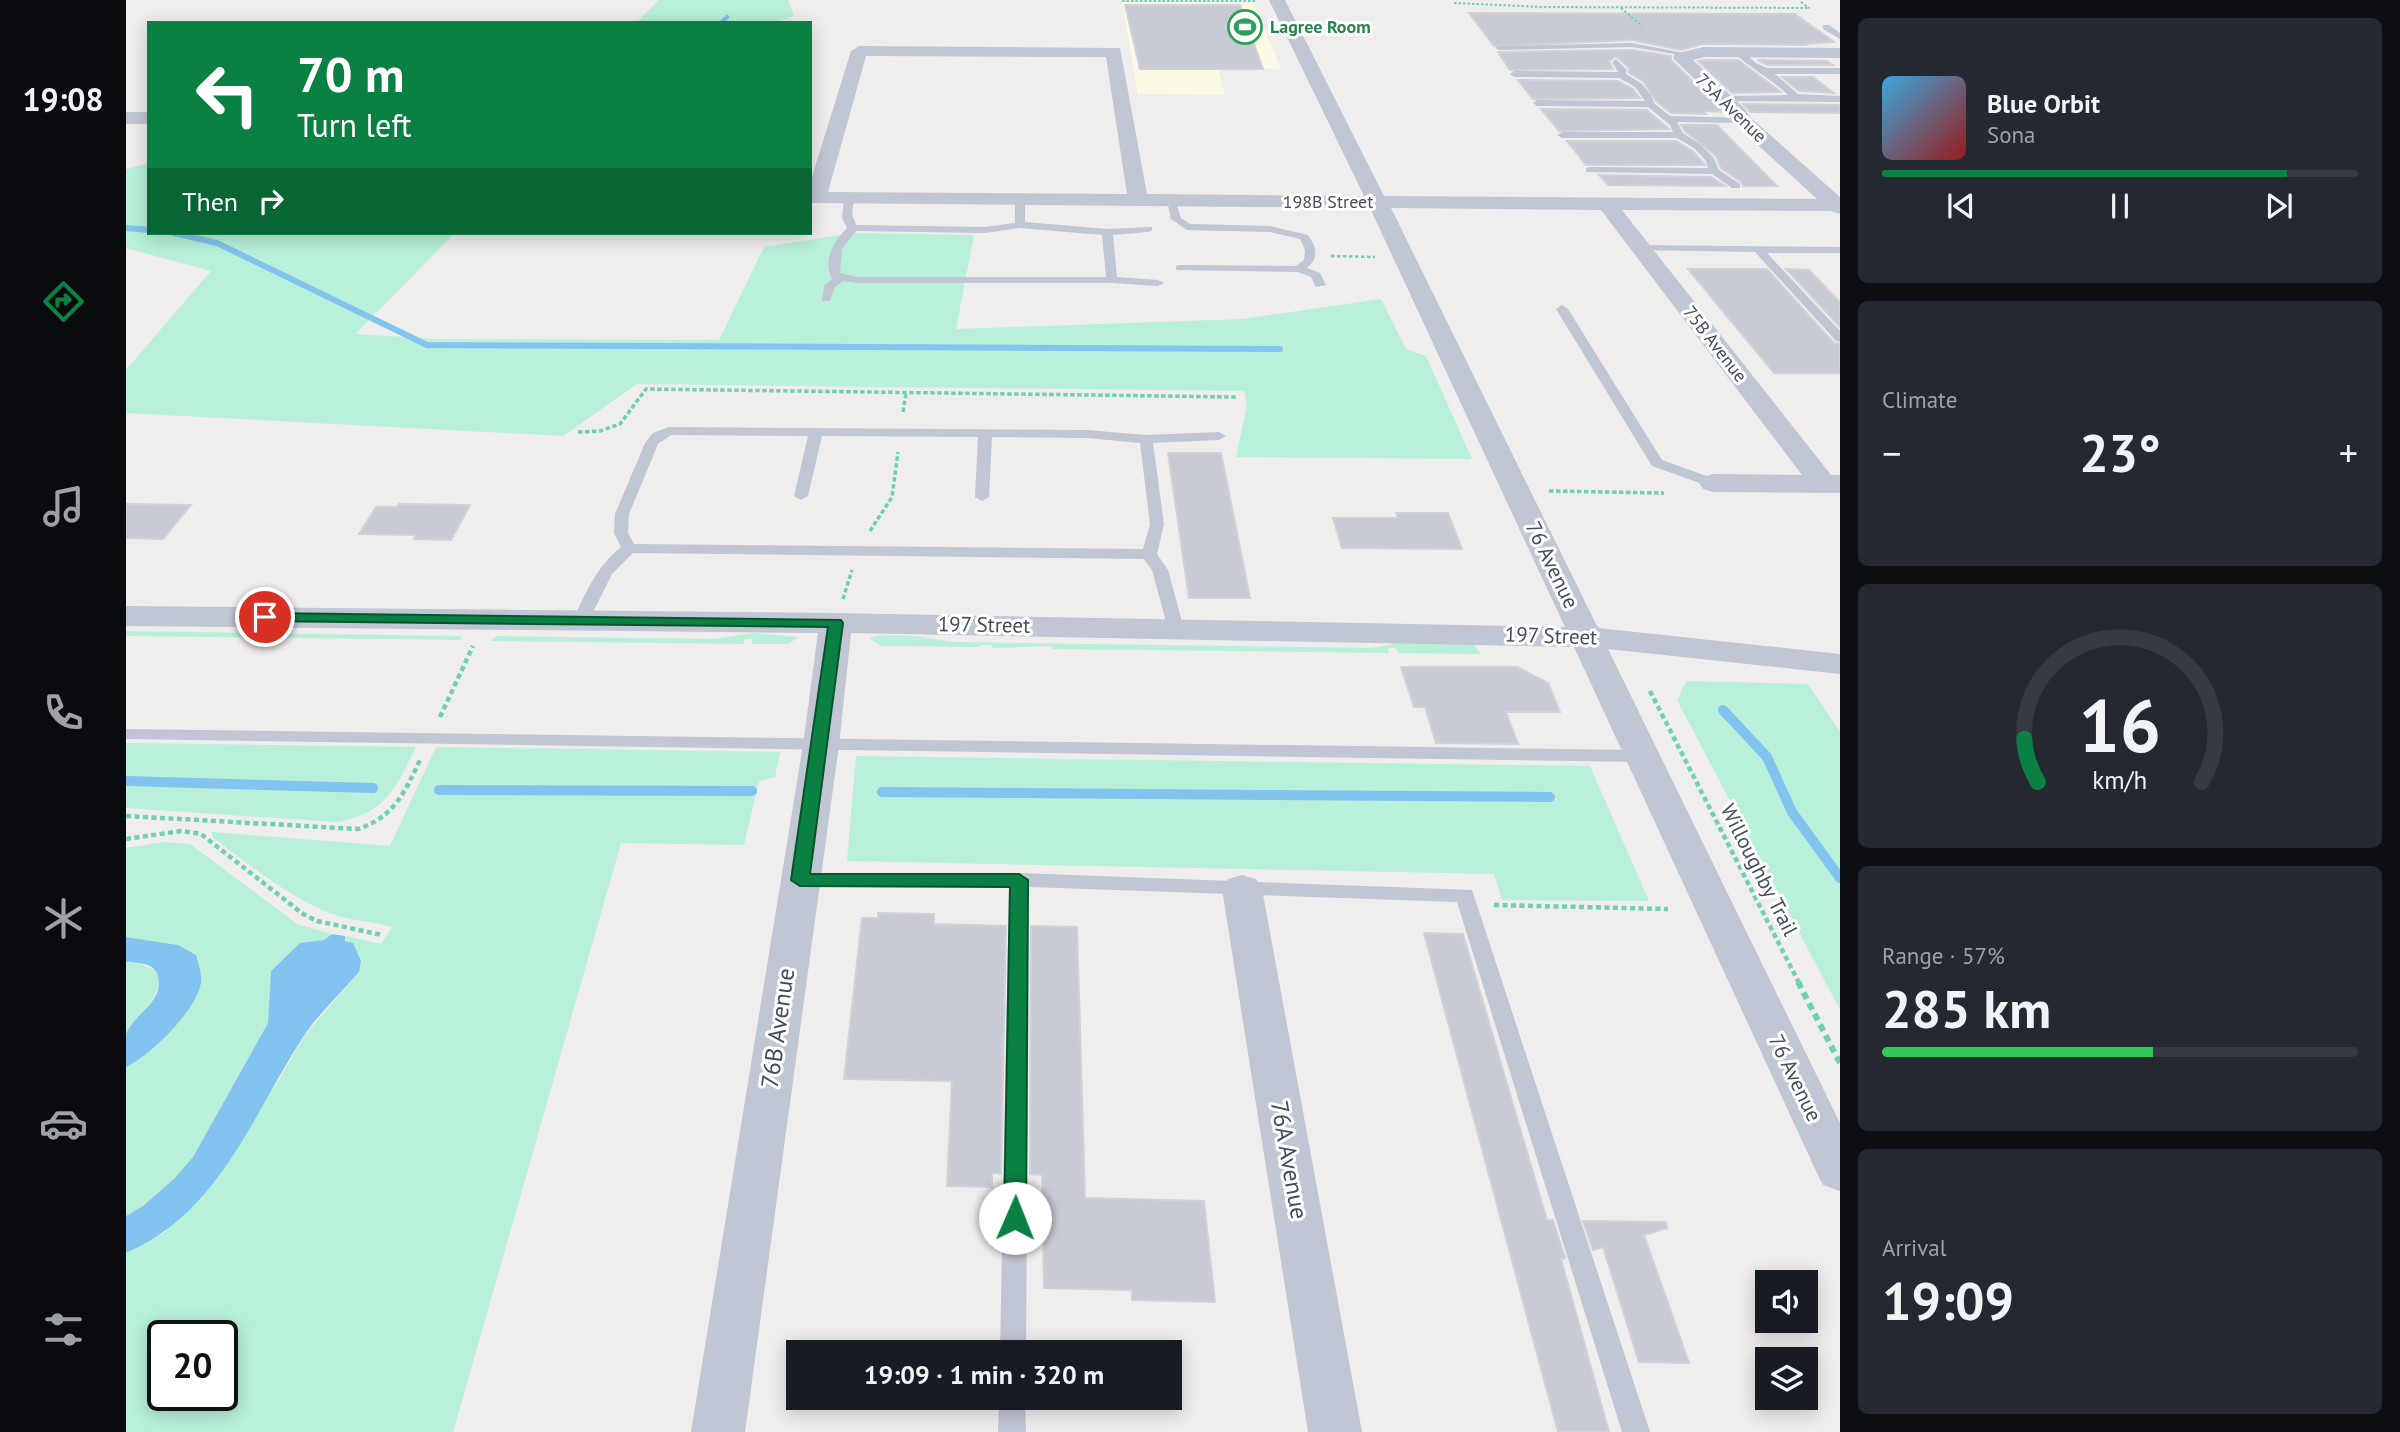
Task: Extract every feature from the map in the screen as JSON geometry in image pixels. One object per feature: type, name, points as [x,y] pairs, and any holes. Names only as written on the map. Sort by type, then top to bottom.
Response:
[{"type":"street","name":"76 Avenue","points":[[1270,1],[1376,201],[1840,1171]]},
{"type":"street","name":"198B Street","points":[[1138,201],[1114,52],[859,51],[816,198],[1171,202],[1376,201],[1839,206]]},
{"type":"street","name":"75A Avenue","points":[[1839,206],[1821,194],[1742,120],[1681,58],[1686,54],[1738,52],[1840,53]]},
{"type":"street","points":[[126,118],[147,118]]},
{"type":"street","name":"75B Avenue","points":[[1607,204],[1832,484]]},
{"type":"street","points":[[1713,483],[1832,484]]},
{"type":"street","name":"197 Street","points":[[126,616],[836,623],[1586,637],[1840,664]]},
{"type":"street","name":"76B Avenue","points":[[718,1432],[821,745],[836,623]]},
{"type":"street","name":"76A Avenue","points":[[1242,889],[1335,1432]]},
{"type":"lane","points":[[1826,27],[1840,37]]},
{"type":"lane","points":[[1595,38],[1602,45]]},
{"type":"lane","points":[[1629,38],[1637,46]]},
{"type":"lane","points":[[1499,48],[1637,46],[1686,54]]},
{"type":"lane","points":[[1738,52],[1796,97]]},
{"type":"lane","points":[[1616,62],[1623,70],[1621,75]]},
{"type":"lane","points":[[1765,71],[1840,71]]},
{"type":"lane","points":[[1514,74],[1621,75],[1647,95],[1650,104],[1670,119],[1679,135],[1698,147],[1711,160],[1714,171]]},
{"type":"lane","points":[[1724,99],[1840,99]]},
{"type":"lane","points":[[1537,103],[1650,104]]},
{"type":"lane","points":[[1670,119],[1742,120]]},
{"type":"lane","points":[[1562,135],[1679,135]]},
{"type":"lane","points":[[1590,170],[1714,171],[1736,186]]},
{"type":"lane","points":[[849,198],[846,221],[853,228],[965,230],[1020,225],[1107,232],[1148,229]]},
{"type":"lane","points":[[1020,200],[1020,225]]},
{"type":"lane","points":[[1171,202],[1175,219],[1187,227],[1270,229],[1304,237],[1311,250],[1309,261],[1299,269]]},
{"type":"lane","points":[[853,228],[837,246],[832,262],[835,276],[839,278],[1001,281],[1112,279],[1158,283]]},
{"type":"lane","points":[[1107,232],[1112,279]]},
{"type":"lane","points":[[1640,248],[1840,250]]},
{"type":"lane","points":[[1758,249],[1840,338]]},
{"type":"lane","points":[[1180,268],[1299,269],[1316,275],[1320,285]]},
{"type":"lane","points":[[826,299],[830,286],[839,278]]},
{"type":"lane","points":[[1562,309],[1657,463],[1713,483]]},
{"type":"lane","points":[[629,548],[621,533],[622,514],[652,443],[658,436],[669,431],[1087,434],[1146,439],[1219,436]]},
{"type":"lane","points":[[801,496],[816,431]]},
{"type":"lane","points":[[982,497],[985,434]]},
{"type":"lane","points":[[1146,439],[1157,524],[1149,554],[1160,570],[1175,629]]},
{"type":"lane","points":[[582,621],[597,582],[614,559],[629,548],[1149,554]]},
{"type":"lane","points":[[126,734],[1640,756]]},
{"type":"lane","points":[[800,880],[1019,880],[1465,895],[1636,1432]]},
{"type":"lane","points":[[1013,1340],[1019,880]]},
{"type":"lane","points":[[1012,1410],[1012,1432]]},
{"type":"path","points":[[1122,1],[1270,1]]},
{"type":"path","points":[[1454,2],[1542,7],[1810,9],[1801,2]]},
{"type":"path","points":[[578,432],[608,430],[617,426],[624,421],[638,396],[646,389],[1236,397]]},
{"type":"path","points":[[836,623],[858,550],[892,497],[906,393]]},
{"type":"path","points":[[1544,491],[1664,493]]},
{"type":"path","points":[[126,816],[338,829],[374,825],[387,818],[399,803],[486,620]]},
{"type":"path","name":"Willoughby Trail","points":[[1650,691],[1840,1063]]},
{"type":"path","points":[[181,831],[188,820]]},
{"type":"path","points":[[126,839],[181,831],[201,834],[310,918],[382,935]]},
{"type":"path","points":[[1488,905],[1668,909]]},
{"type":"shaded area","points":[[1122,2],[1254,3],[1281,69],[1218,68],[1225,95],[1138,94]]},
{"type":"green space","points":[[659,0],[788,0],[794,16],[780,21],[638,21]]},
{"type":"green space","points":[[147,164],[147,235],[453,235],[355,334],[435,339],[719,340],[764,247],[853,233],[974,235],[956,329],[1242,319],[1381,299],[1406,349],[1426,356],[1472,459],[1236,457],[1247,406],[1244,391],[637,384],[563,436],[126,413],[126,370],[211,271],[126,248],[126,169]]},
{"type":"green space","points":[[126,631],[460,636],[461,640],[126,636]]},
{"type":"green space","points":[[752,633],[798,637],[789,644],[752,644],[752,639],[745,639],[744,644],[490,641],[497,636],[715,639]]},
{"type":"green space","points":[[883,635],[916,636],[953,642],[1372,648],[1398,643],[1474,645],[1481,654],[1398,653],[1396,648],[1388,648],[1389,653],[1052,649],[1051,646],[993,648],[992,645],[881,646],[869,638]]},
{"type":"green space","points":[[1686,681],[1808,684],[1840,732],[1840,1010],[1677,700]]},
{"type":"green space","points":[[126,743],[416,747],[387,797],[367,812],[337,822],[126,808]]},
{"type":"green space","points":[[436,747],[780,752],[775,777],[759,781],[744,845],[621,843],[453,1432],[126,1432],[126,1253],[165,1232],[277,1083],[305,1035],[359,972],[345,936],[381,944],[392,927],[345,918],[314,906],[254,868],[212,837],[212,832],[390,846]]},
{"type":"green space","points":[[856,756],[1590,766],[1649,901],[1502,900],[1494,874],[847,861]]},
{"type":"green space","points":[[164,842],[190,844],[297,924],[332,934],[324,940],[300,943],[271,971],[268,1023],[193,1157],[176,1178],[143,1206],[126,1216],[126,1067],[156,1045],[196,955],[178,945],[126,937],[126,848]]},
{"type":"green space","points":[[126,962],[145,965],[155,972],[159,980],[152,1001],[126,1034]]},
{"type":"water","points":[[332,934],[345,936],[345,941],[353,943],[361,961],[359,972],[303,1037],[249,1130],[210,1188],[186,1213],[158,1235],[126,1253],[126,1216],[143,1206],[175,1178],[193,1157],[268,1023],[271,971],[300,943],[324,940]]},
{"type":"water","points":[[126,937],[178,945],[196,955],[201,982],[198,993],[182,1018],[147,1053],[126,1067],[126,1034],[153,1001],[159,986],[153,968],[145,964],[126,962]]},
{"type":"building","points":[[1125,5],[1240,5],[1263,69],[1140,69]]},
{"type":"building","points":[[1469,13],[1795,14],[1834,42],[1805,44],[1807,45],[1703,44],[1681,50],[1632,40],[1494,46]]},
{"type":"building","points":[[1632,50],[1671,56],[1671,60],[1724,112],[1671,113],[1656,101],[1643,81],[1629,73],[1629,68],[1616,56],[1609,61],[1613,69],[1510,70],[1498,52]]},
{"type":"building","points":[[1738,60],[1781,92],[1732,93],[1698,61]]},
{"type":"building","points":[[1757,60],[1827,61],[1833,65],[1768,65]]},
{"type":"building","points":[[1782,77],[1813,77],[1834,93],[1799,91]]},
{"type":"building","points":[[1518,80],[1618,81],[1633,89],[1640,98],[1533,99]]},
{"type":"building","points":[[1743,104],[1840,105],[1840,113],[1750,112]]},
{"type":"building","points":[[1541,109],[1647,110],[1669,129],[1559,131]]},
{"type":"building","points":[[1681,125],[1717,125],[1777,186],[1743,186],[1721,168],[1716,156]]},
{"type":"building","points":[[1567,141],[1676,141],[1693,151],[1705,165],[1586,165]]},
{"type":"building","points":[[1599,175],[1711,177],[1725,186],[1608,185]]},
{"type":"building","points":[[1688,269],[1767,269],[1834,343],[1840,344],[1840,373],[1774,373]]},
{"type":"building","points":[[1786,269],[1809,270],[1840,302],[1840,327]]},
{"type":"building","points":[[1168,453],[1221,453],[1250,598],[1189,598]]},
{"type":"building","points":[[126,504],[191,505],[163,539],[126,538]]},
{"type":"building","points":[[399,504],[470,505],[451,540],[414,539],[416,535],[359,534],[376,507],[397,507]]},
{"type":"building","points":[[1396,513],[1448,513],[1462,549],[1342,548],[1333,518],[1398,518]]},
{"type":"building","points":[[1401,667],[1517,667],[1548,683],[1560,712],[1506,712],[1518,744],[1436,743],[1425,707],[1414,707]]},
{"type":"building","points":[[878,913],[934,914],[934,924],[1006,926],[1001,1174],[992,1173],[992,1187],[947,1186],[952,1081],[844,1079],[862,918],[878,918]]},
{"type":"building","points":[[1031,926],[1077,927],[1085,1198],[1204,1201],[1215,1302],[1132,1300],[1132,1290],[1044,1288],[1042,1175],[1030,1174]]},
{"type":"building","points":[[1424,933],[1463,934],[1547,1220],[1553,1220],[1565,1258],[1561,1259],[1609,1432],[1558,1432]]},
{"type":"building","points":[[1583,1221],[1666,1222],[1667,1228],[1644,1235],[1689,1363],[1639,1362],[1603,1247],[1593,1250]]},
{"type":"waterway","points":[[723,21],[727,17]]},
{"type":"waterway","points":[[126,228],[147,230]]},
{"type":"waterway","points":[[183,235],[217,243],[427,345],[1280,349]]},
{"type":"waterway","points":[[1723,710],[1767,757],[1792,812],[1840,878]]},
{"type":"waterway","points":[[126,781],[373,788]]},
{"type":"waterway","points":[[439,790],[752,791]]},
{"type":"waterway","points":[[882,792],[1550,797]]},
{"type":"place","name":"Lagree Room","points":[[1245,27]]},
{"type":"route","points":[[265,617],[836,623],[800,880],[1019,880],[1015,1218]]}]
